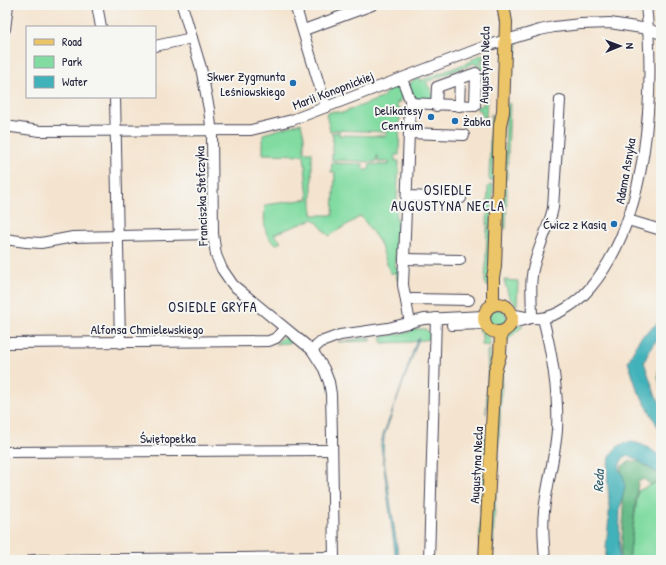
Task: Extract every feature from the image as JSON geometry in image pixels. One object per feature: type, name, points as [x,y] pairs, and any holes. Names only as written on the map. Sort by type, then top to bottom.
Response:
[{"type":"main road","name":"Augustyna Necla","points":[[497,305],[495,267],[500,125],[497,112],[502,41]]},
{"type":"main road","points":[[497,305],[506,306],[512,318],[506,330],[491,326],[485,312],[497,305]]},
{"type":"main road","name":"Augustyna Necla","points":[[485,560],[495,371],[500,355],[491,326]]},
{"type":"street","points":[[5,29],[8,5]]},
{"type":"street","points":[[97,5],[101,26]]},
{"type":"street","name":"Franciszka Stefczyka","points":[[182,5],[205,84],[212,131],[213,234],[216,255],[228,280],[284,329],[312,350],[324,370],[329,382],[331,394],[334,558]]},
{"type":"street","points":[[295,5],[304,30],[326,107]]},
{"type":"street","points":[[304,30],[372,5]]},
{"type":"street","name":"Adama Asnyka","points":[[512,318],[538,318],[557,313],[584,294],[598,279],[609,261],[628,220],[642,162],[646,124],[649,77],[646,5]]},
{"type":"street","name":"Marii Konopnickiej","points":[[5,126],[40,131],[244,131],[260,129],[292,120],[502,41],[547,28],[581,24],[610,23],[648,29],[661,34]]},
{"type":"street","points":[[156,46],[192,38]]},
{"type":"street","points":[[410,103],[436,106],[475,106],[476,74],[437,87],[436,106]]},
{"type":"street","points":[[402,78],[409,95],[410,103],[403,285],[407,300],[410,323]]},
{"type":"street","points":[[459,106],[460,79]]},
{"type":"street","points":[[115,98],[117,130],[120,343]]},
{"type":"street","points":[[545,560],[543,533],[544,512],[557,429],[557,407],[553,363],[538,318],[532,277],[534,262],[553,208],[560,100]]},
{"type":"street","points":[[409,133],[464,135]]},
{"type":"street","points":[[407,196],[461,198]]},
{"type":"street","points":[[628,220],[661,230]]},
{"type":"street","points":[[5,239],[42,243],[73,237],[213,234]]},
{"type":"street","points":[[404,259],[460,260]]},
{"type":"street","points":[[407,300],[469,300]]},
{"type":"street","points":[[312,350],[321,342],[340,335],[365,332],[424,319],[436,321],[464,318],[491,326]]},
{"type":"street","points":[[429,560],[436,321]]},
{"type":"street","name":"Alfonsa Chmielewskiego","points":[[5,343],[269,341],[276,338],[284,329]]},
{"type":"street","name":"Świętopełka","points":[[8,452],[332,450]]},
{"type":"street","points":[[32,560],[334,558]]},
{"type":"green space","points":[[518,40],[517,56],[508,57],[511,43]]},
{"type":"green space","points":[[485,54],[477,67],[475,63],[426,82],[433,94],[433,100],[416,100],[409,86],[412,81],[419,78],[420,81],[472,61],[472,59]]},
{"type":"green space","points":[[486,55],[489,60],[486,117],[482,117],[481,110],[477,110],[477,106],[483,106],[484,69],[479,69]]},
{"type":"green space","points":[[395,87],[399,88],[400,90],[403,89],[406,97],[401,96],[401,102],[397,102],[397,108],[400,108],[399,155],[395,155],[395,161],[399,161],[396,219],[402,219],[401,236],[396,236],[395,267],[400,268],[398,281],[395,273],[390,273],[380,243],[361,216],[329,236],[314,219],[274,234],[281,242],[277,244],[272,241],[266,233],[265,228],[265,205],[308,199],[304,155],[263,154],[263,134],[301,123],[304,136],[304,152],[312,152],[312,215],[333,215],[335,173],[331,172],[332,163],[364,164],[362,166],[364,170],[368,170],[370,167],[369,164],[389,165],[389,162],[378,162],[378,156],[376,162],[332,160],[333,137],[331,133],[339,132],[339,135],[386,136],[387,132],[330,131],[326,114],[333,111],[342,113],[382,98],[387,91]]},
{"type":"green space","points":[[508,103],[510,104],[507,179],[505,181],[506,108]]},
{"type":"green space","points":[[491,114],[495,128],[493,181],[490,181],[489,178]]},
{"type":"green space","points":[[493,185],[489,286],[486,286],[487,229],[489,229],[487,228],[488,187]]},
{"type":"green space","points":[[504,185],[507,188],[506,228],[504,230],[502,208]]},
{"type":"green space","points":[[504,280],[518,281],[517,306],[509,297]]},
{"type":"green space","points":[[494,309],[502,309],[507,314],[505,325],[502,327],[494,327],[489,322],[489,314]]},
{"type":"green space","points":[[522,324],[522,327],[506,341],[506,334],[515,326]]},
{"type":"green space","points":[[479,328],[488,335],[490,346],[482,345],[482,336]]},
{"type":"green space","points":[[414,329],[425,329],[430,333],[431,339],[411,342],[382,343],[381,337],[409,332]]},
{"type":"green space","points":[[286,335],[293,339],[290,343],[275,344]]},
{"type":"green space","points":[[371,338],[371,341],[338,342]]},
{"type":"green space","points":[[490,350],[490,392],[486,414],[488,371],[487,352]]},
{"type":"green space","points":[[661,351],[661,390],[658,376],[659,354]]},
{"type":"green space","points":[[502,356],[503,365],[492,560],[489,560],[499,384]]},
{"type":"green space","points":[[485,436],[487,447],[481,560],[479,560],[483,437]]},
{"type":"green space","points":[[631,461],[641,462],[659,475],[658,482],[651,485],[644,479],[638,482],[629,560],[620,560],[624,511],[620,478],[622,466]]},
{"type":"green space","points":[[658,482],[661,501],[661,560],[629,560],[638,491]]},
{"type":"water","points":[[661,320],[661,338],[653,344],[644,362],[655,394],[661,404],[661,432],[637,389],[628,362],[640,338]]},
{"type":"water","points":[[419,338],[384,436],[383,453],[399,560],[396,560],[381,445],[383,435],[416,342]]},
{"type":"water","points":[[628,442],[646,446],[661,457],[661,475],[631,456],[628,456],[622,460],[619,469],[623,475],[625,486],[620,508],[619,560],[604,560],[609,516],[607,476],[609,459],[619,446]]},
{"type":"place","name":"Skwer Zygmunta Leśniowskiego","points":[[293,83]]},
{"type":"place","name":"Delikatesy Centrum","points":[[431,117]]},
{"type":"place","name":"Żabka","points":[[455,121]]},
{"type":"place","name":"Ćwicz z Kasią","points":[[614,224]]},
{"type":"district","name":"OSIEDLE AUGUSTYNA NECLA","points":[[448,198]]},
{"type":"district","name":"OSIEDLE GRYFA","points":[[213,306]]},
{"type":"water label","name":"Reda","points":[[598,481]]}]
